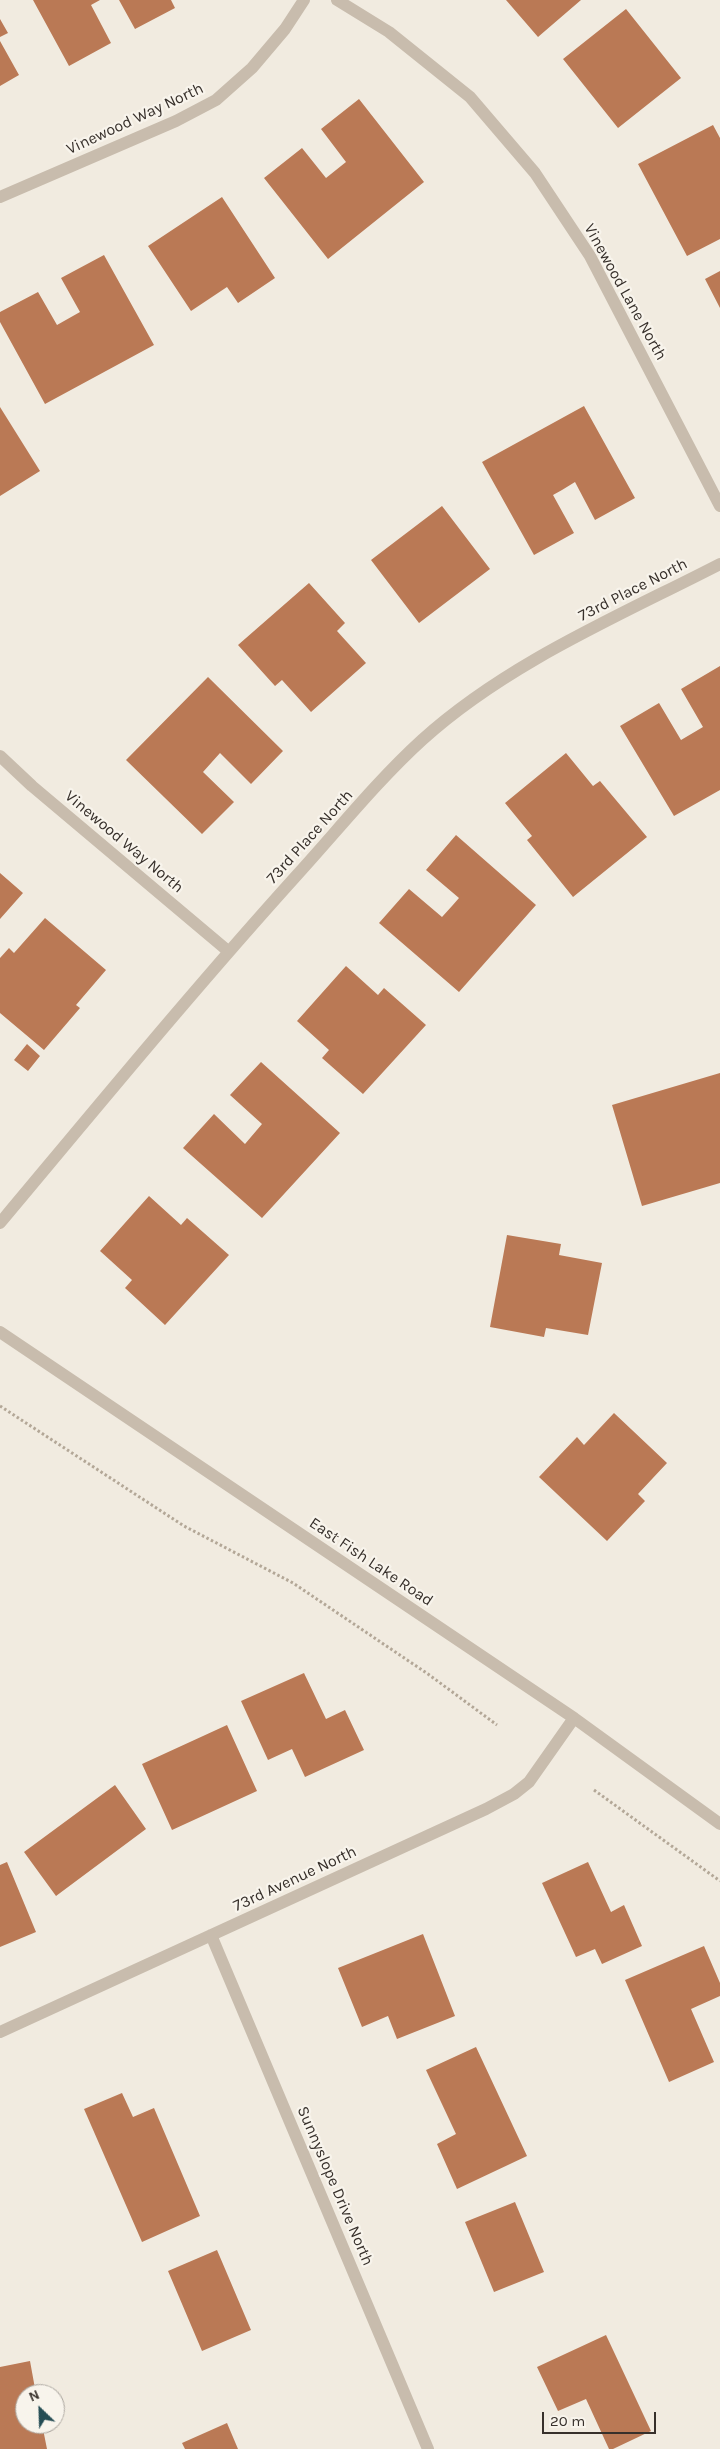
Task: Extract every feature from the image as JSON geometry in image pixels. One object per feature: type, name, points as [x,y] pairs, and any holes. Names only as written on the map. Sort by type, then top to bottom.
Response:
[{"type":"street","name":"Vinewood Way North","points":[[0,197],[176,121],[216,100],[252,68],[285,29],[304,0]]},
{"type":"street","name":"Vinewood Lane North","points":[[337,0],[389,32],[470,97],[535,173],[590,256],[720,506]]},
{"type":"street","name":"73rd Place North","points":[[0,1222],[228,951],[422,740],[482,694],[546,653],[720,564]]},
{"type":"street","name":"Vinewood Way North","points":[[0,756],[32,786],[228,951]]},
{"type":"street","name":"East Fish Lake Road","points":[[0,1332],[574,1718],[720,1824]]},
{"type":"street","name":"73rd Avenue North","points":[[0,2032],[486,1809],[514,1794],[529,1782],[574,1718]]},
{"type":"street","name":"Sunnyslope Drive North","points":[[211,1935],[428,2449]]},
{"type":"path","points":[[0,1406],[184,1526],[293,1583],[428,1674],[497,1725]]},
{"type":"path","points":[[594,1790],[720,1881]]},
{"type":"building","points":[[33,0],[100,0],[91,5],[111,43],[69,66]]},
{"type":"building","points":[[119,0],[171,0],[175,8],[135,29]]},
{"type":"building","points":[[506,0],[581,0],[538,37]]},
{"type":"building","points":[[626,9],[681,78],[618,128],[563,59]]},
{"type":"building","points":[[0,19],[8,33],[0,37]]},
{"type":"building","points":[[0,41],[19,75],[0,86]]},
{"type":"building","points":[[359,99],[424,182],[328,259],[264,178],[302,148],[326,178],[346,162],[321,129]]},
{"type":"building","points":[[713,125],[720,138],[720,239],[687,256],[638,164]]},
{"type":"building","points":[[222,197],[275,278],[238,303],[227,287],[191,311],[148,246]]},
{"type":"building","points":[[104,255],[154,345],[45,404],[0,322],[0,312],[38,292],[57,325],[80,312],[61,278]]},
{"type":"building","points":[[720,271],[720,308],[705,279]]},
{"type":"building","points":[[584,406],[635,498],[595,520],[575,482],[553,495],[574,533],[534,555],[482,462]]},
{"type":"building","points":[[0,407],[40,471],[0,496]]},
{"type":"building","points":[[442,506],[490,569],[419,623],[371,560]]},
{"type":"building","points":[[309,583],[345,623],[337,631],[366,663],[311,712],[282,680],[275,686],[238,645]]},
{"type":"building","points":[[720,666],[720,790],[674,816],[620,726],[659,703],[681,740],[703,727],[681,689]]},
{"type":"building","points":[[208,677],[283,751],[251,784],[220,753],[203,772],[234,802],[202,834],[126,760]]},
{"type":"building","points":[[566,753],[593,786],[600,781],[647,837],[573,897],[527,840],[532,836],[505,803]]},
{"type":"building","points":[[456,835],[536,905],[459,992],[379,923],[409,889],[442,917],[459,898],[426,870]]},
{"type":"building","points":[[0,873],[23,893],[0,919]]},
{"type":"building","points":[[45,918],[106,970],[76,1005],[80,1008],[44,1050],[0,1013],[0,958],[9,948],[14,953]]},
{"type":"building","points":[[346,966],[378,995],[384,988],[426,1025],[363,1094],[322,1058],[329,1050],[297,1021]]},
{"type":"building","points":[[27,1044],[40,1056],[28,1071],[14,1060]]},
{"type":"building","points":[[261,1062],[340,1133],[262,1218],[183,1148],[214,1114],[245,1144],[262,1124],[230,1095]]},
{"type":"building","points":[[720,1073],[720,1183],[642,1206],[612,1105]]},
{"type":"building","points":[[149,1196],[181,1225],[187,1218],[229,1255],[165,1325],[125,1288],[132,1280],[100,1251]]},
{"type":"building","points":[[507,1235],[561,1244],[559,1255],[602,1263],[588,1335],[546,1328],[544,1337],[490,1327]]},
{"type":"building","points":[[614,1413],[667,1463],[638,1494],[645,1501],[607,1541],[539,1477],[577,1437],[584,1445]]},
{"type":"building","points":[[304,1673],[326,1719],[345,1710],[364,1750],[305,1777],[292,1749],[268,1760],[241,1701]]},
{"type":"building","points":[[227,1725],[257,1791],[172,1830],[142,1764]]},
{"type":"building","points":[[115,1785],[146,1829],[56,1896],[24,1852]]},
{"type":"building","points":[[7,1862],[36,1932],[0,1947],[0,1865]]},
{"type":"building","points":[[588,1862],[611,1912],[624,1905],[642,1946],[602,1964],[595,1949],[576,1957],[542,1883]]},
{"type":"building","points":[[423,1934],[455,2016],[397,2039],[388,2016],[362,2027],[338,1968]]},
{"type":"building","points":[[704,1946],[720,1983],[720,1996],[691,2009],[714,2062],[669,2082],[625,1980]]},
{"type":"building","points":[[476,2047],[527,2156],[457,2189],[437,2144],[456,2134],[426,2070]]},
{"type":"building","points":[[122,2093],[133,2117],[154,2108],[200,2216],[142,2242],[84,2109]]},
{"type":"building","points":[[515,2202],[544,2272],[494,2292],[465,2222]]},
{"type":"building","points":[[217,2250],[251,2330],[202,2351],[168,2271]]},
{"type":"building","points":[[606,2335],[651,2431],[613,2449],[609,2449],[586,2399],[558,2411],[537,2367]]},
{"type":"building","points":[[30,2361],[34,2384],[15,2384],[15,2434],[44,2434],[47,2449],[0,2449],[0,2367]]},
{"type":"building","points":[[227,2423],[238,2449],[185,2449],[182,2443]]}]
